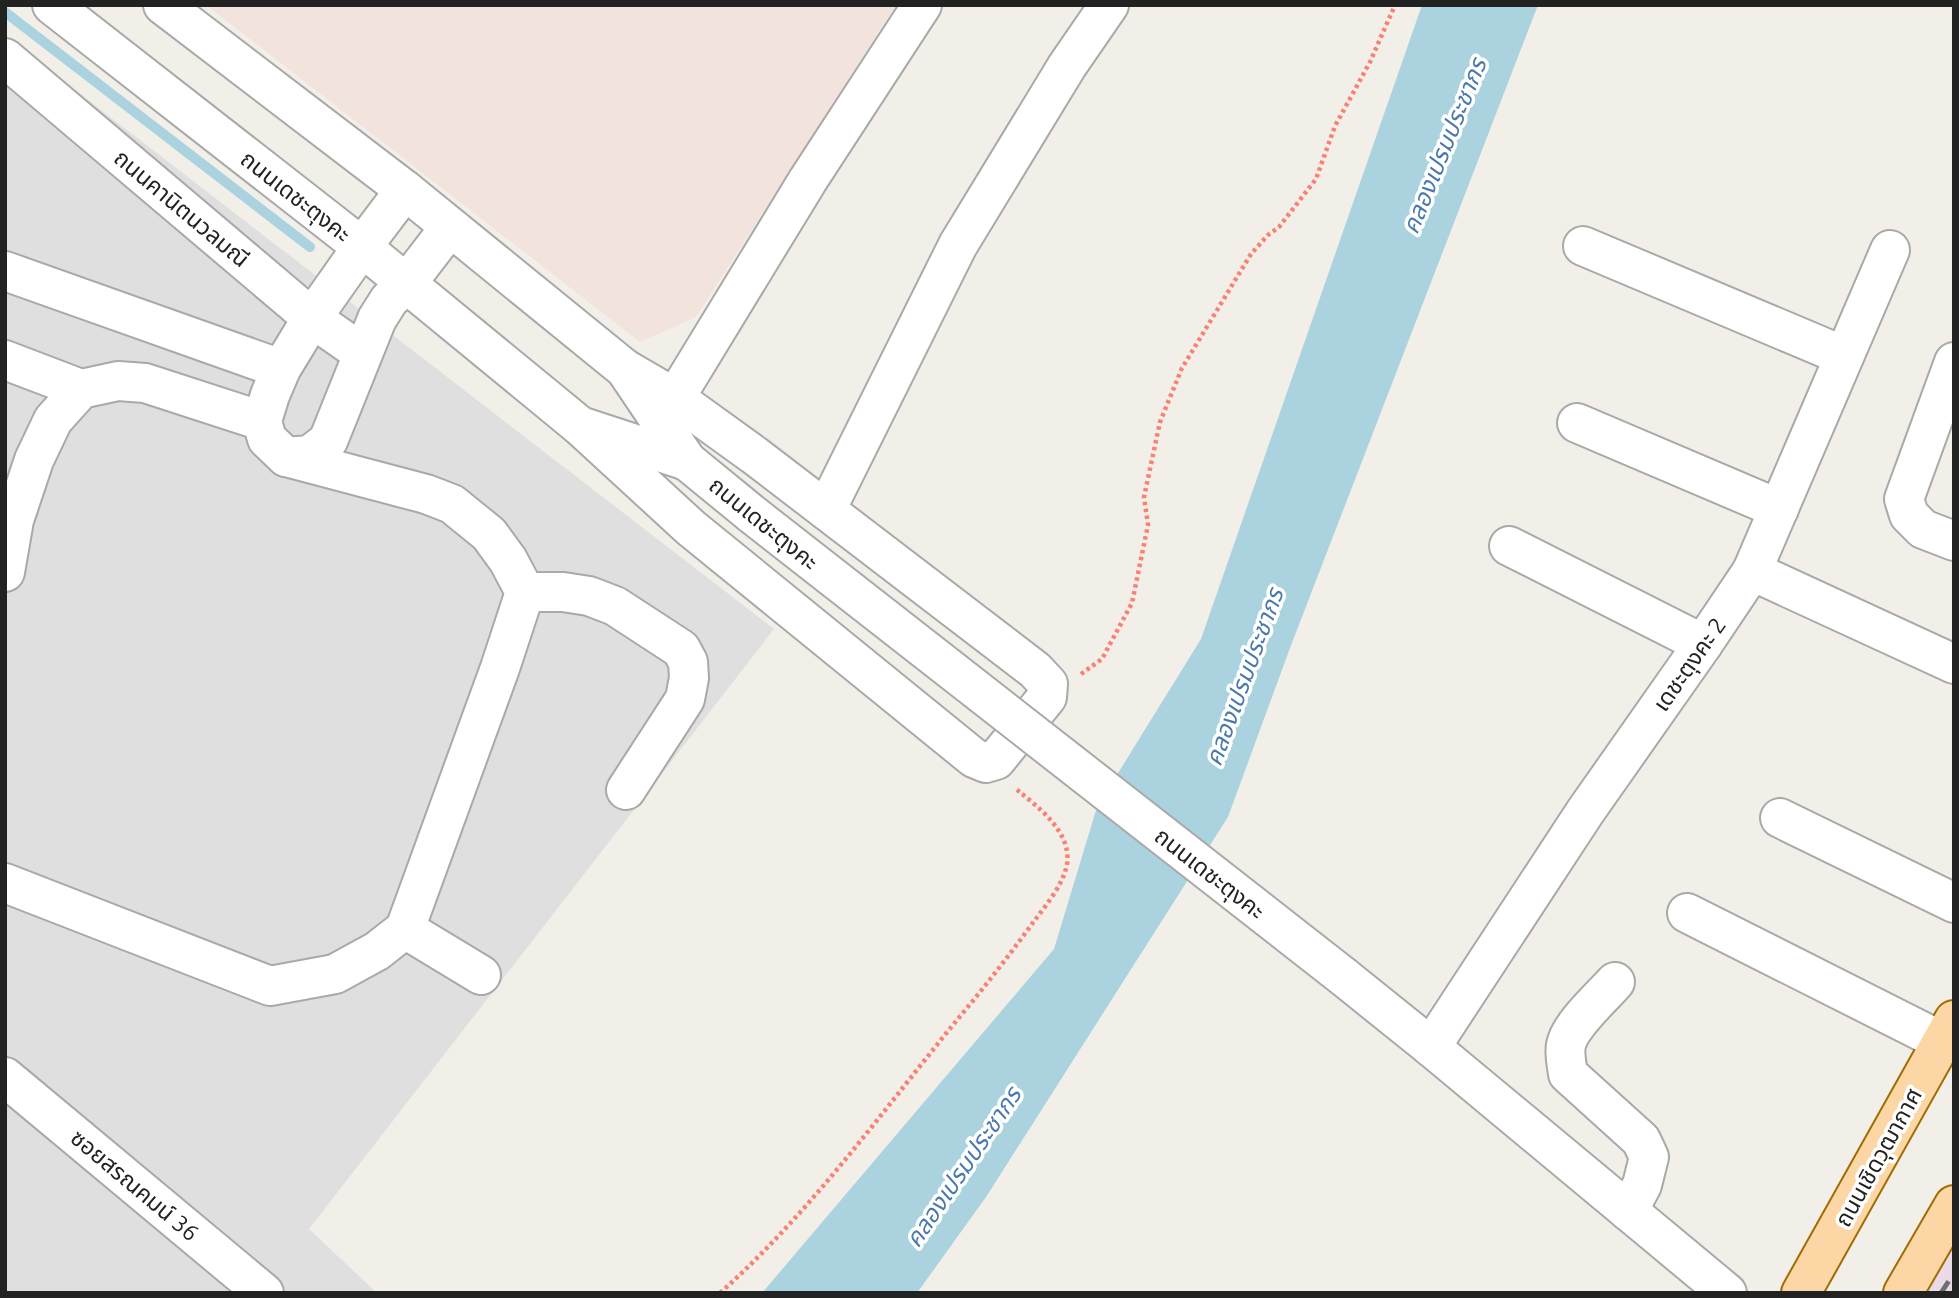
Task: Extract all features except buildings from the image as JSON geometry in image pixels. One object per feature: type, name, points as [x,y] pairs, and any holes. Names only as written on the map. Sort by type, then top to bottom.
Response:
[{"type":"main road","name":"ถนนเชิดวุฒากาศ","points":[[1801,1293],[1948,1031]]},
{"type":"main road","points":[[1903,1293],[1954,1205]]},
{"type":"street","name":"ถนนเดชะตุงคะ","points":[[52,5],[338,281],[384,314],[580,426],[687,461]]},
{"type":"street","name":"ถนนเดชะตุงคะ","points":[[163,5],[405,191],[625,369],[687,461],[752,515],[1344,977],[1727,1293]]},
{"type":"street","points":[[676,398],[808,180],[922,5]]},
{"type":"street","points":[[826,510],[958,245],[1067,66],[1109,5]]},
{"type":"street","name":"ถนนคานิตนวลมณี","points":[[5,58],[384,314]]},
{"type":"street","points":[[5,883],[270,986],[335,974],[377,951],[405,929],[525,592],[508,560],[489,534],[452,504],[426,494],[286,457],[267,439],[262,421],[281,369],[338,281],[405,191]]},
{"type":"street","points":[[286,457],[310,455],[328,441],[384,314],[450,227]]},
{"type":"street","points":[[1583,246],[1844,356]]},
{"type":"street","name":"เดชะตุงคะ 2","points":[[1431,1047],[1585,812],[1752,571],[1890,250]]},
{"type":"street","points":[[5,271],[281,369]]},
{"type":"street","points":[[5,360],[80,390],[118,382],[145,383],[262,421]]},
{"type":"street","points":[[580,426],[691,528],[974,758],[986,763],[996,760],[1047,697],[1048,684],[1035,670],[676,398],[625,369]]},
{"type":"street","points":[[1950,385],[1904,499],[1909,515],[1923,529],[1954,541]]},
{"type":"street","points":[[6,569],[9,518],[20,454],[80,390]]},
{"type":"street","points":[[1577,423],[1779,509]]},
{"type":"street","points":[[1509,546],[1703,644]]},
{"type":"street","points":[[1752,571],[1954,664]]},
{"type":"street","points":[[525,592],[563,592],[589,596],[615,606],[681,649],[688,662],[689,678],[685,699],[626,790]]},
{"type":"street","points":[[1780,818],[1954,903]]},
{"type":"street","points":[[1687,913],[1948,1031]]},
{"type":"street","points":[[405,929],[481,975]]},
{"type":"street","points":[[1615,982],[1573,1029],[1566,1042],[1565,1054],[1568,1074],[1641,1140],[1649,1157],[1642,1185],[1628,1211]]},
{"type":"street","name":"ซอยสรณคมน์ 36","points":[[5,1077],[264,1293]]},
{"type":"path","points":[[1048,684],[1072,680],[1102,659],[1132,603],[1148,525],[1144,497],[1160,422],[1182,368],[1251,254],[1268,234],[1279,227],[1316,179],[1335,126],[1370,62],[1395,5]]},
{"type":"path","points":[[720,1293],[787,1226],[867,1134],[999,969],[1056,890],[1067,865],[1067,845],[1040,810],[986,763]]},
{"type":"shaded area","points":[[206,5],[896,5],[696,317],[640,342]]},
{"type":"shaded area","points":[[5,36],[774,629],[309,1229],[377,1293],[5,1293]]},
{"type":"shaded area","points":[[1954,1193],[1954,1293],[1887,1293]]},
{"type":"water","name":"คลองเปรมประชากร","points":[[1422,5],[1538,5],[1290,648],[1228,817],[986,1197],[917,1293],[762,1293],[1054,949],[1097,807],[1201,639]]},
{"type":"waterway","points":[[5,12],[310,247]]},
{"type":"railway","points":[[1941,1293],[1954,1273]]}]
